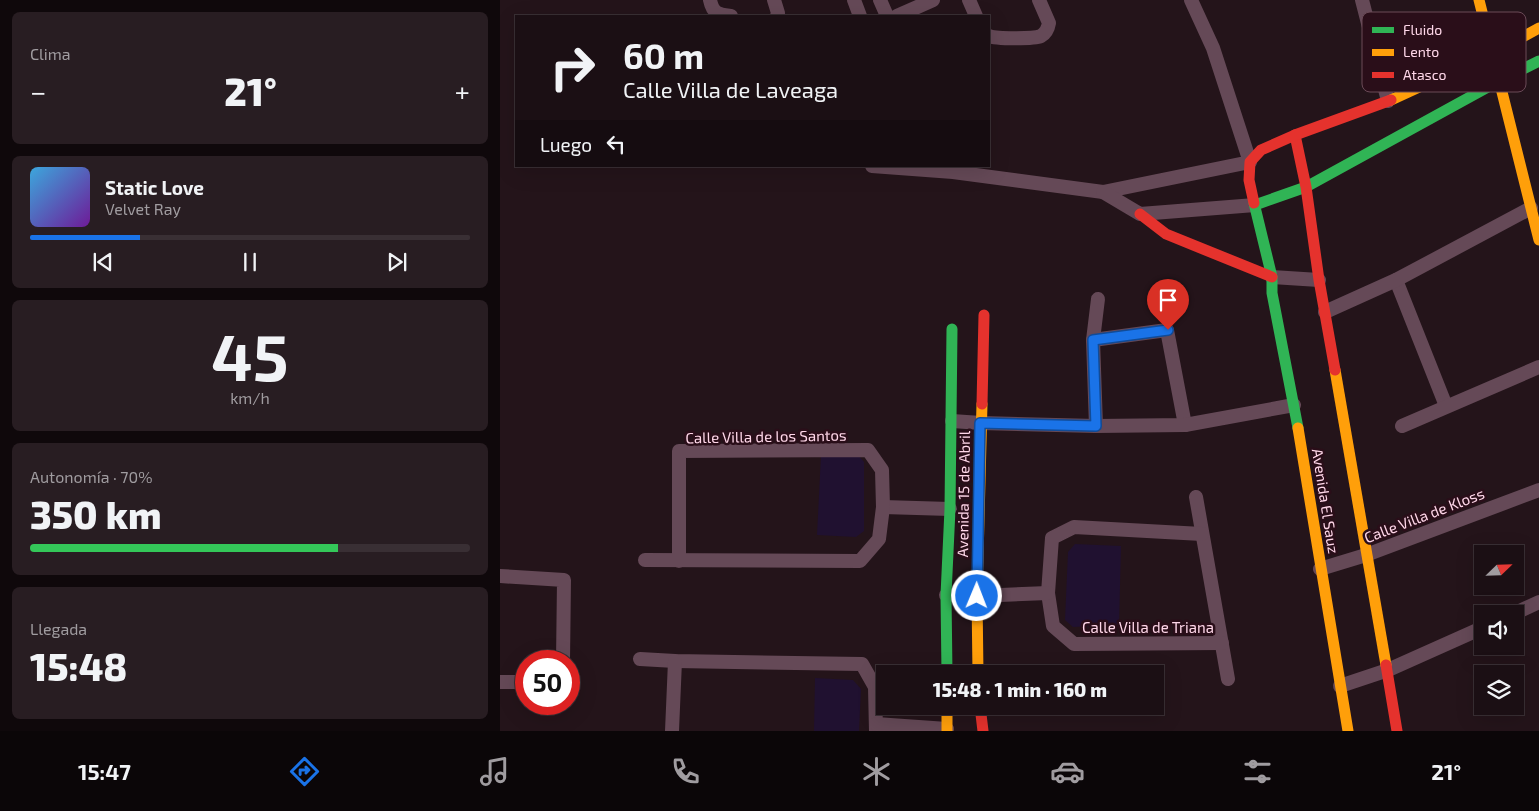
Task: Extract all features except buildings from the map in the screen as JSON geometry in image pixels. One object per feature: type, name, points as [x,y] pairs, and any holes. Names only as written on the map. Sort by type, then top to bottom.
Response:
[{"type":"main road","points":[[1526,35],[1539,28]]},
{"type":"main road","points":[[1526,68],[1539,61]]},
{"type":"main road","points":[[1250,162],[1261,150],[1407,92]]},
{"type":"main road","points":[[1255,206],[1306,187],[1480,92]]},
{"type":"main road","points":[[1503,92],[1539,240]]},
{"type":"main road","name":"Avenida El Sauz","points":[[1295,135],[1306,187],[1319,280],[1366,555],[1388,670],[1397,731]]},
{"type":"main road","name":"Avenida El Sauz","points":[[1250,162],[1249,180],[1272,277],[1272,293],[1294,405],[1348,731]]},
{"type":"main road","points":[[1140,214],[1166,234],[1272,277]]},
{"type":"main road","name":"Avenida 15 de Abril","points":[[978,665],[980,423],[984,315]]},
{"type":"main road","name":"Avenida 15 de Abril","points":[[947,665],[946,595],[952,421],[952,329]]},
{"type":"main road","points":[[947,715],[947,730]]},
{"type":"main road","points":[[981,715],[983,731]]},
{"type":"street","points":[[710,0],[712,8],[718,13],[727,15]]},
{"type":"street","points":[[774,0],[777,15]]},
{"type":"street","points":[[854,0],[860,15]]},
{"type":"street","points":[[900,15],[933,0]]},
{"type":"street","points":[[969,0],[976,15]]},
{"type":"street","points":[[990,36],[996,38],[1040,37],[1047,31],[1049,23],[1039,0]]},
{"type":"street","points":[[896,167],[952,169],[1103,192],[1250,162],[1213,48],[1191,0]]},
{"type":"street","points":[[1386,92],[1388,101]]},
{"type":"street","points":[[1103,192],[1140,214],[1255,206]]},
{"type":"street","points":[[1325,312],[1396,280],[1532,208]]},
{"type":"street","points":[[1272,277],[1319,280]]},
{"type":"street","points":[[1396,280],[1446,406]]},
{"type":"street","points":[[1096,426],[1093,340],[1098,299]]},
{"type":"street","points":[[1093,340],[1168,330],[1185,425]]},
{"type":"street","points":[[1402,426],[1539,367]]},
{"type":"street","points":[[952,421],[1096,426],[1185,425],[1294,405]]},
{"type":"street","name":"Calle Villa de los Santos","points":[[645,560],[680,561],[860,561],[879,539],[883,507],[882,470],[868,450],[679,452],[680,561]]},
{"type":"street","name":"Calle Villa de Kloss","points":[[1320,569],[1366,555],[1539,490]]},
{"type":"street","name":"Calle Villa de Triana","points":[[1196,497],[1228,679]]},
{"type":"street","points":[[883,507],[950,509]]},
{"type":"street","name":"Calle Villa de Triana","points":[[1202,534],[1074,527],[1052,538],[1048,593],[1053,626],[1074,644],[1222,643]]},
{"type":"street","points":[[500,576],[564,580],[563,650]]},
{"type":"street","points":[[946,595],[977,596],[1048,593]]},
{"type":"street","points":[[1524,609],[1539,602]]},
{"type":"street","points":[[1340,686],[1388,670],[1474,632]]},
{"type":"street","points":[[640,659],[862,664],[875,687],[876,728],[947,730]]},
{"type":"street","points":[[672,731],[674,661]]},
{"type":"street","points":[[500,682],[515,682]]},
{"type":"shaded area","points":[[821,455],[858,455],[864,462],[864,531],[856,537],[817,535]]},
{"type":"shaded area","points":[[1075,544],[1121,546],[1119,625],[1073,627],[1065,620],[1068,552]]},
{"type":"shaded area","points":[[815,678],[853,680],[861,689],[859,731],[814,731]]},
{"type":"traffic: fast","points":[[1526,68],[1539,61]]},
{"type":"traffic: fast","points":[[1255,205],[1306,187],[1479,92]]},
{"type":"traffic: fast","points":[[1254,203],[1272,277],[1272,293],[1298,428]]},
{"type":"traffic: fast","points":[[947,665],[946,595],[950,509],[952,329]]},
{"type":"traffic: slow","points":[[1479,0],[1482,12]]},
{"type":"traffic: slow","points":[[1526,35],[1539,28]]},
{"type":"traffic: slow","points":[[1391,100],[1408,92]]},
{"type":"traffic: slow","points":[[1502,92],[1539,240]]},
{"type":"traffic: slow","points":[[1335,370],[1386,665]]},
{"type":"traffic: slow","points":[[978,665],[977,596],[982,404]]},
{"type":"traffic: slow","points":[[1298,428],[1348,731]]},
{"type":"traffic: slow","points":[[947,715],[947,731]]},
{"type":"traffic: jam","points":[[1254,203],[1249,180],[1250,162],[1261,150],[1295,135],[1391,100]]},
{"type":"traffic: jam","points":[[1295,135],[1306,187],[1319,280],[1335,370]]},
{"type":"traffic: jam","points":[[1140,214],[1166,234],[1272,277]]},
{"type":"traffic: jam","points":[[982,404],[984,315]]},
{"type":"traffic: jam","points":[[1386,665],[1397,731]]},
{"type":"traffic: jam","points":[[981,715],[983,731]]},
{"type":"route","points":[[977,596],[980,423],[1096,426],[1093,340],[1168,330]]}]
